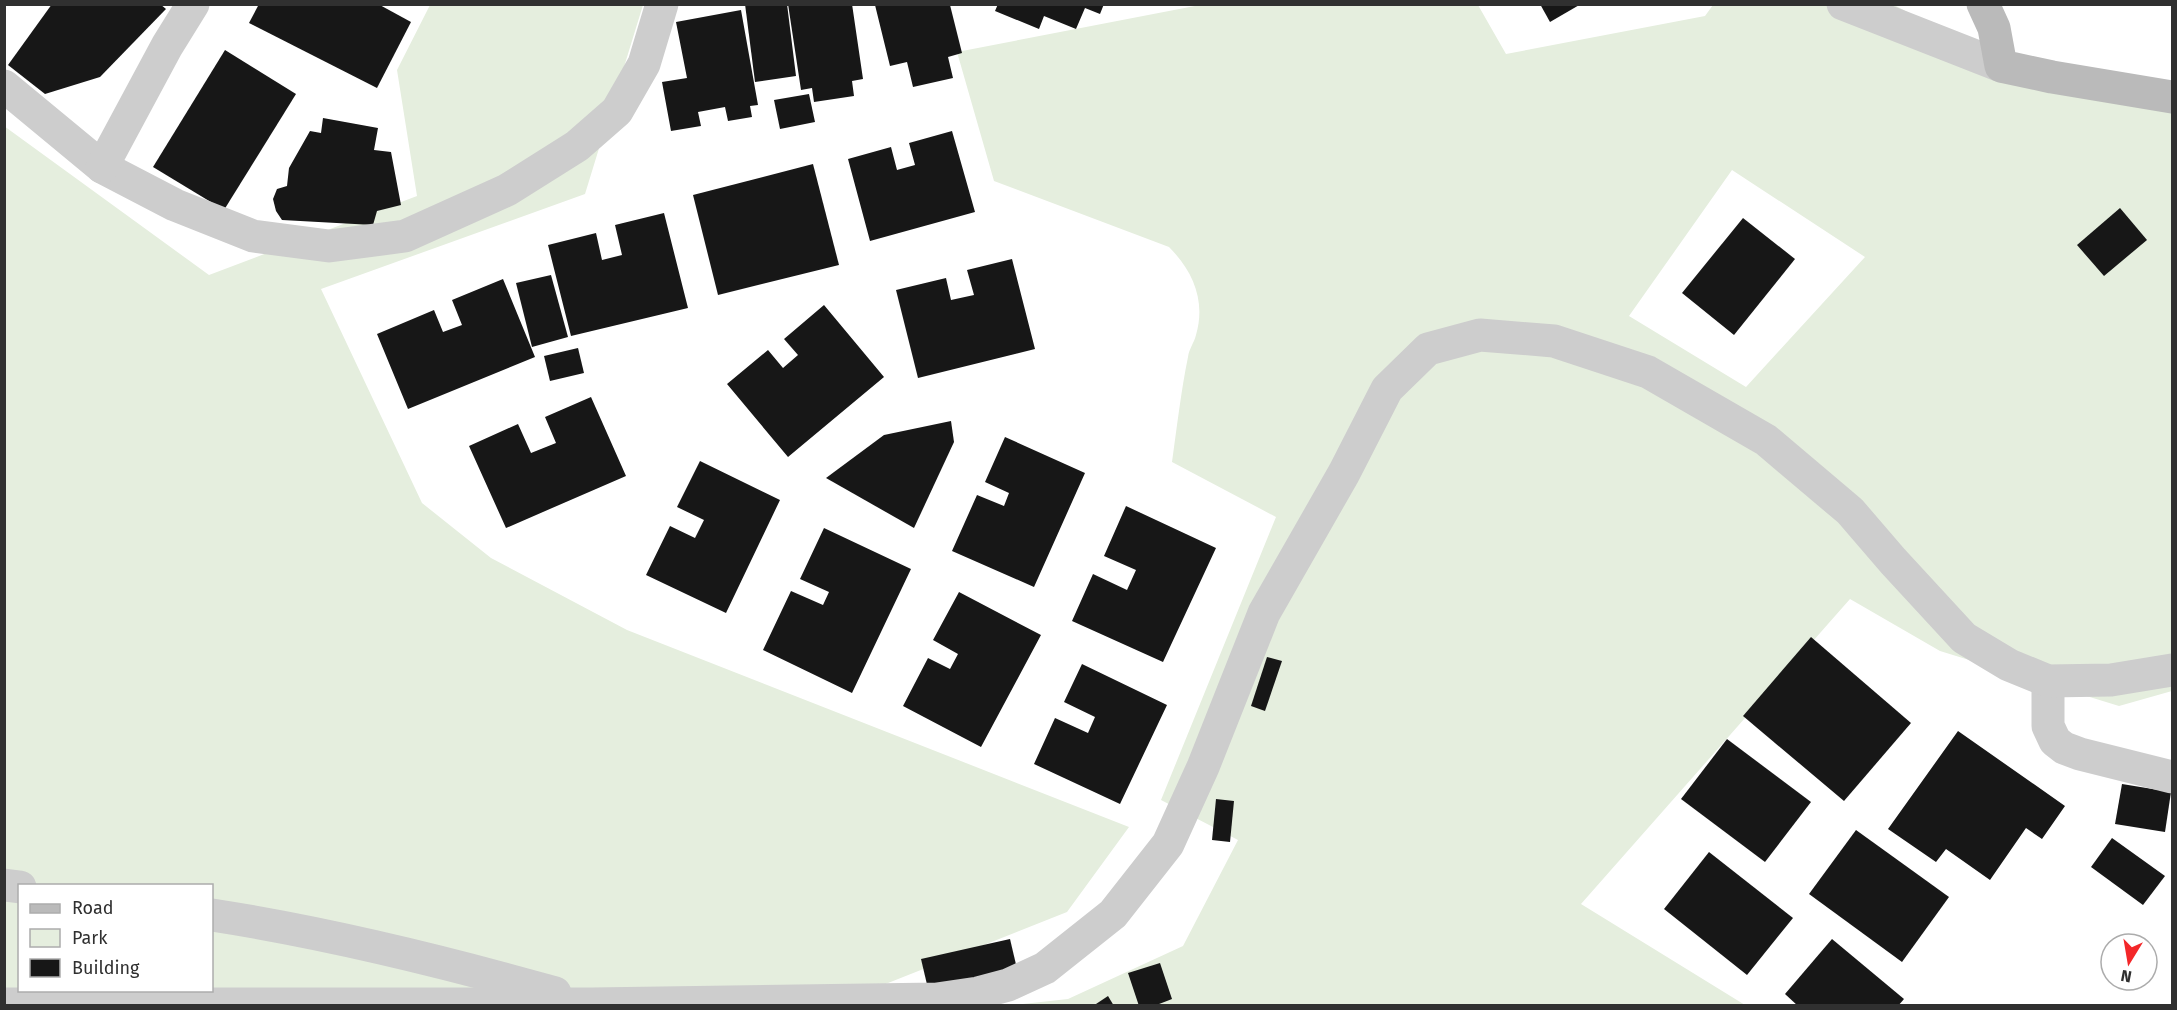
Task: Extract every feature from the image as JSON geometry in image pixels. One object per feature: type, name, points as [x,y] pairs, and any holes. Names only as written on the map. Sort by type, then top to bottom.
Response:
[{"type":"street","points":[[102,167],[167,46],[193,4]]},
{"type":"street","points":[[4,86],[102,167],[176,205],[253,236],[329,246],[405,236],[507,190],[577,146],[617,111],[645,64],[662,4]]},
{"type":"street","points":[[1842,4],[2001,66],[2172,97]]},
{"type":"street","points":[[1983,4],[1994,28],[2001,66]]},
{"type":"street","points":[[4,1004],[592,1004],[938,999],[988,991],[1008,985],[1045,968],[1113,914],[1168,844],[1203,766],[1264,613],[1344,473],[1387,389],[1428,349],[1480,335],[1554,341],[1648,372],[1766,440],[1850,512],[1964,638],[2009,665],[2048,681],[2111,680],[2172,670]]},
{"type":"street","points":[[2048,681],[2048,726],[2055,741],[2064,748],[2172,777]]},
{"type":"street","points":[[213,915],[262,923],[423,957],[592,1004]]},
{"type":"green space","points":[[1892,4],[1935,26],[1996,50],[2172,92],[2172,691],[2119,706],[1940,651],[1850,599],[1581,904],[1745,1005],[1013,1005],[1068,999],[1183,946],[1238,840],[1161,800],[1276,517],[1172,462],[1189,354],[1199,322],[1195,287],[1185,266],[1169,247],[994,181],[957,52],[1200,5],[1478,5],[1506,54],[1705,16],[1713,5]],"holes":[[[1732,170],[1865,257],[1746,387],[1629,316]]]},
{"type":"green space","points":[[430,5],[643,5],[585,194],[321,289],[422,503],[491,558],[627,630],[1129,827],[1067,912],[883,985],[5,1005],[4,126],[209,275],[417,196],[397,70]]},
{"type":"building","points":[[52,4],[160,4],[166,9],[100,77],[45,94],[8,65]]},
{"type":"building","points":[[259,4],[378,4],[411,22],[377,88],[249,23]]},
{"type":"building","points":[[745,4],[787,4],[796,76],[755,82]]},
{"type":"building","points":[[788,4],[852,4],[863,79],[852,81],[854,96],[814,102],[812,88],[801,90]]},
{"type":"building","points":[[998,4],[1104,4],[1100,14],[1085,8],[1076,29],[1044,16],[1039,29],[995,11]]},
{"type":"building","points":[[1540,4],[1581,4],[1550,22]]},
{"type":"building","points":[[875,5],[950,5],[962,53],[948,57],[953,78],[913,87],[907,62],[890,66]]},
{"type":"building","points":[[741,10],[758,105],[750,106],[752,117],[728,121],[725,107],[698,112],[701,126],[671,131],[662,82],[687,78],[676,22]]},
{"type":"building","points":[[225,50],[296,94],[224,210],[153,167]]},
{"type":"building","points":[[809,94],[815,122],[780,129],[774,100]]},
{"type":"building","points":[[323,118],[378,128],[374,150],[391,152],[401,205],[377,211],[373,225],[282,220],[276,211],[273,199],[277,189],[287,186],[289,168],[310,131],[321,133]]},
{"type":"building","points":[[952,131],[975,212],[870,241],[848,159],[891,147],[897,170],[915,165],[909,143]]},
{"type":"building","points":[[813,164],[839,265],[718,295],[693,195]]},
{"type":"building","points":[[2120,208],[2147,240],[2104,276],[2077,245]]},
{"type":"building","points":[[664,213],[688,308],[571,336],[548,245],[596,233],[602,260],[622,255],[615,225]]},
{"type":"building","points":[[1743,218],[1795,259],[1734,335],[1682,293]]},
{"type":"building","points":[[1012,259],[1035,349],[918,378],[896,290],[946,278],[951,300],[974,295],[967,270]]},
{"type":"building","points":[[551,275],[568,337],[532,347],[516,283]]},
{"type":"building","points":[[503,279],[535,357],[408,409],[377,334],[434,310],[443,332],[462,325],[452,300]]},
{"type":"building","points":[[824,305],[884,377],[788,457],[727,384],[768,350],[783,368],[798,355],[784,339]]},
{"type":"building","points":[[578,348],[584,373],[550,381],[544,356]]},
{"type":"building","points":[[591,397],[626,476],[506,528],[469,446],[518,424],[531,453],[556,443],[545,417]]},
{"type":"building","points":[[951,421],[954,442],[914,528],[826,478],[884,435]]},
{"type":"building","points":[[1005,437],[1085,473],[1034,587],[952,551],[977,495],[1004,506],[1009,493],[985,482]]},
{"type":"building","points":[[700,461],[780,500],[726,613],[646,575],[670,526],[695,538],[704,520],[677,507]]},
{"type":"building","points":[[1126,506],[1216,548],[1163,662],[1072,621],[1093,574],[1127,590],[1136,570],[1104,556]]},
{"type":"building","points":[[824,528],[911,569],[852,693],[763,650],[791,591],[823,605],[829,592],[800,579]]},
{"type":"building","points":[[959,592],[1041,635],[981,747],[903,706],[928,658],[950,669],[958,654],[933,640]]},
{"type":"building","points":[[1811,637],[1911,723],[1844,801],[1743,716]]},
{"type":"building","points":[[1267,657],[1282,661],[1265,711],[1251,706]]},
{"type":"building","points":[[1082,664],[1167,705],[1120,804],[1034,764],[1055,718],[1088,733],[1095,717],[1064,702]]},
{"type":"building","points":[[1958,731],[2065,806],[2042,839],[2026,828],[1990,880],[1946,849],[1936,862],[1888,829]]},
{"type":"building","points":[[1727,739],[1811,802],[1765,862],[1681,799]]},
{"type":"building","points":[[2122,784],[2171,792],[2165,832],[2115,824]]},
{"type":"building","points":[[1216,799],[1234,801],[1230,842],[1212,840]]},
{"type":"building","points":[[1856,830],[1949,897],[1902,962],[1809,894]]},
{"type":"building","points":[[2112,838],[2165,876],[2143,905],[2091,867]]},
{"type":"building","points":[[1709,852],[1793,918],[1747,975],[1664,909]]},
{"type":"building","points":[[1010,939],[1018,973],[929,993],[921,959]]},
{"type":"building","points":[[1832,939],[1904,999],[1898,1006],[1798,1006],[1785,994]]},
{"type":"building","points":[[1160,963],[1172,999],[1154,1006],[1139,1006],[1128,973]]},
{"type":"building","points":[[1108,996],[1114,1006],[1093,1006]]}]
